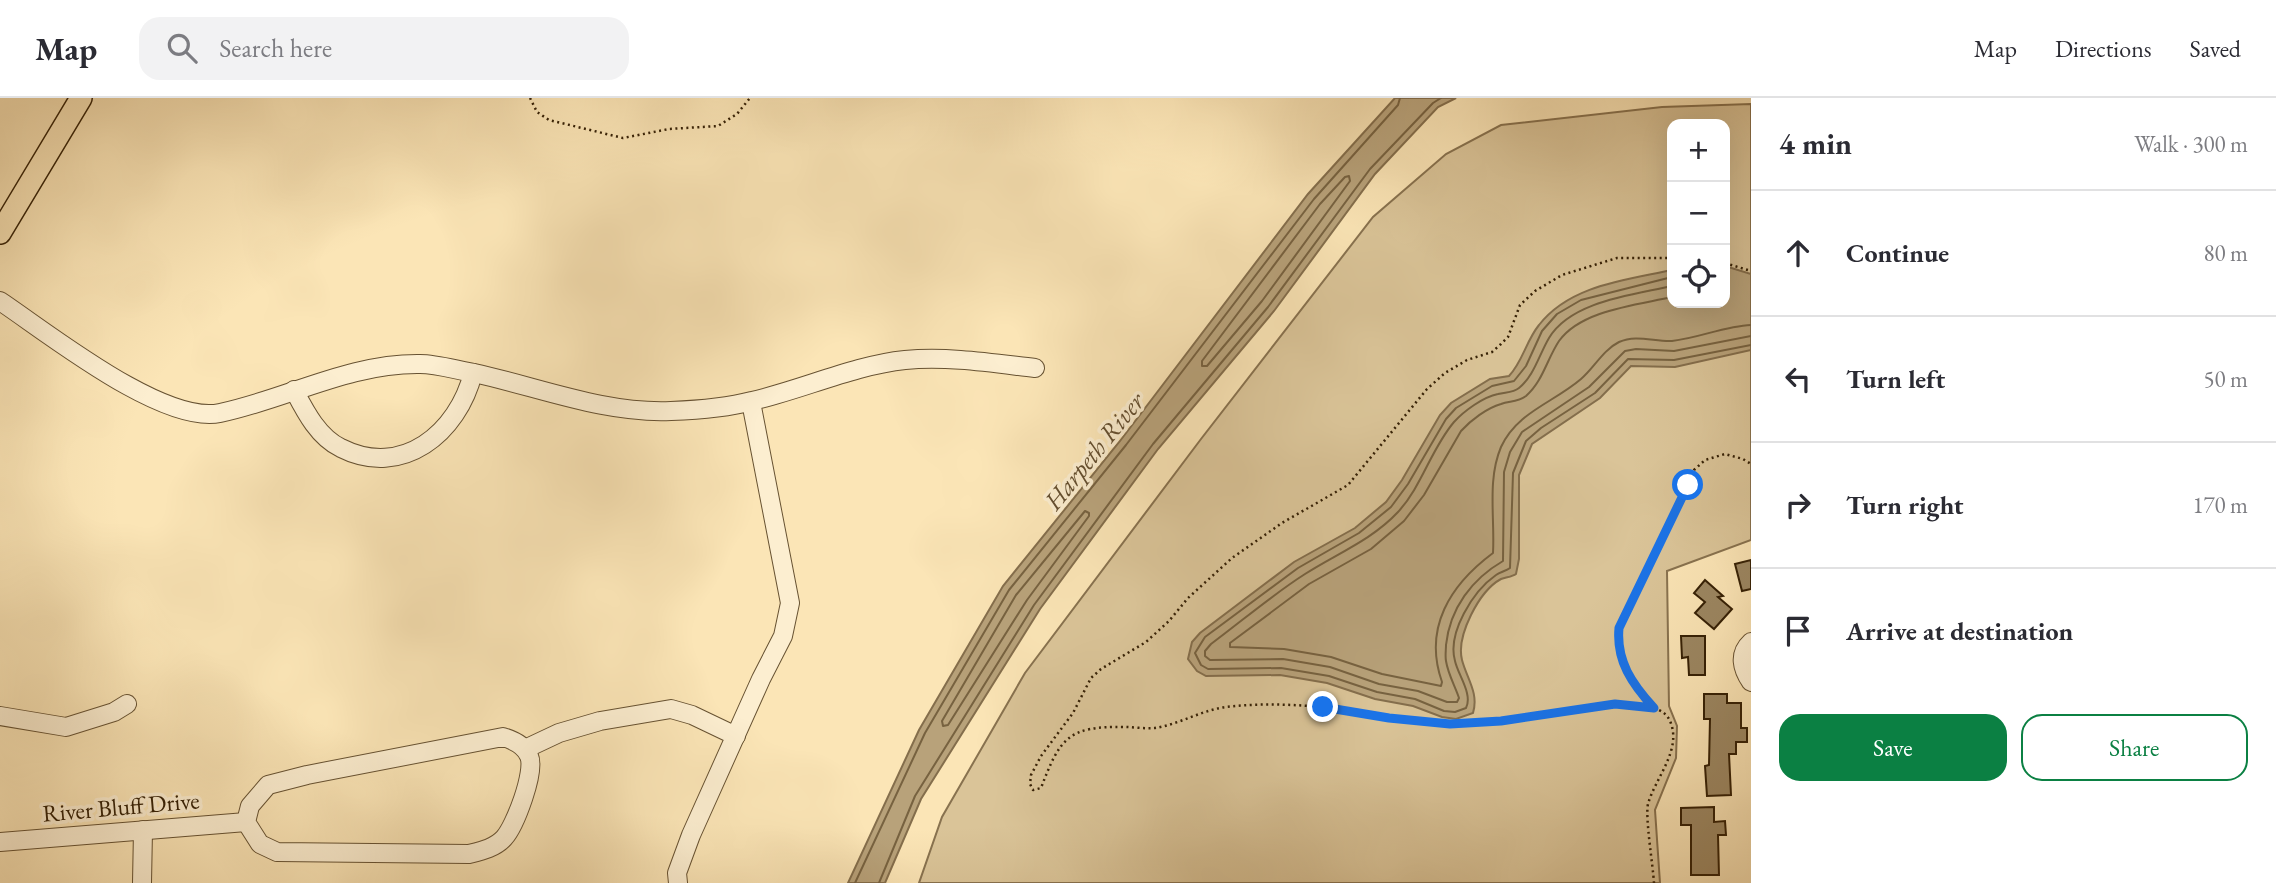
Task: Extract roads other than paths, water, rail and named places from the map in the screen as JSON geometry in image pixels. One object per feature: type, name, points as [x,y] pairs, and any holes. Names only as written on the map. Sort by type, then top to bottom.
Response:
[{"type":"main road","points":[[0,233],[81,98]]},
{"type":"street","points":[[0,301],[136,392],[163,404],[192,412],[217,414],[339,375],[421,363],[625,409],[669,411],[751,402],[847,373],[904,360],[973,360],[1035,368]]},
{"type":"street","points":[[294,390],[316,426],[339,447],[367,458],[395,458],[437,437],[451,422],[468,393],[473,373]]},
{"type":"street","points":[[678,883],[677,873],[691,835],[783,636],[790,603],[751,402]]},
{"type":"street","points":[[1751,642],[1742,659],[1745,674],[1751,682]]},
{"type":"street","points":[[0,716],[66,727],[114,712],[127,704]]},
{"type":"street","points":[[525,749],[559,733],[600,721],[671,709],[692,715],[736,736]]},
{"type":"street","points":[[503,737],[513,740],[525,749],[531,758],[530,774],[515,822],[504,839],[489,849],[469,854],[277,852],[260,844],[246,822],[250,806],[257,797],[268,785],[281,782],[503,737]]},
{"type":"street","name":"River Bluff Drive","points":[[0,842],[246,822]]},
{"type":"street","points":[[142,883],[143,830]]},
{"type":"water","points":[[1395,98],[1456,98],[1438,107],[1375,174],[1274,311],[1158,449],[1040,609],[921,799],[885,883],[848,883],[919,730],[1003,586],[1120,441],[1308,194]]},
{"type":"water","points":[[1730,268],[1751,274],[1751,350],[1675,367],[1631,366],[1600,398],[1532,444],[1519,475],[1519,559],[1516,574],[1501,579],[1485,593],[1471,615],[1462,639],[1462,660],[1475,699],[1473,713],[1456,719],[1442,717],[1413,706],[1375,699],[1327,683],[1280,675],[1206,676],[1197,671],[1188,659],[1192,642],[1200,633],[1294,562],[1355,528],[1386,502],[1440,415],[1451,403],[1490,379],[1509,376],[1539,325],[1566,301],[1618,281],[1667,271],[1667,308],[1730,308]]},
{"type":"water label","name":"Harpeth River","points":[[1094,451]]}]
